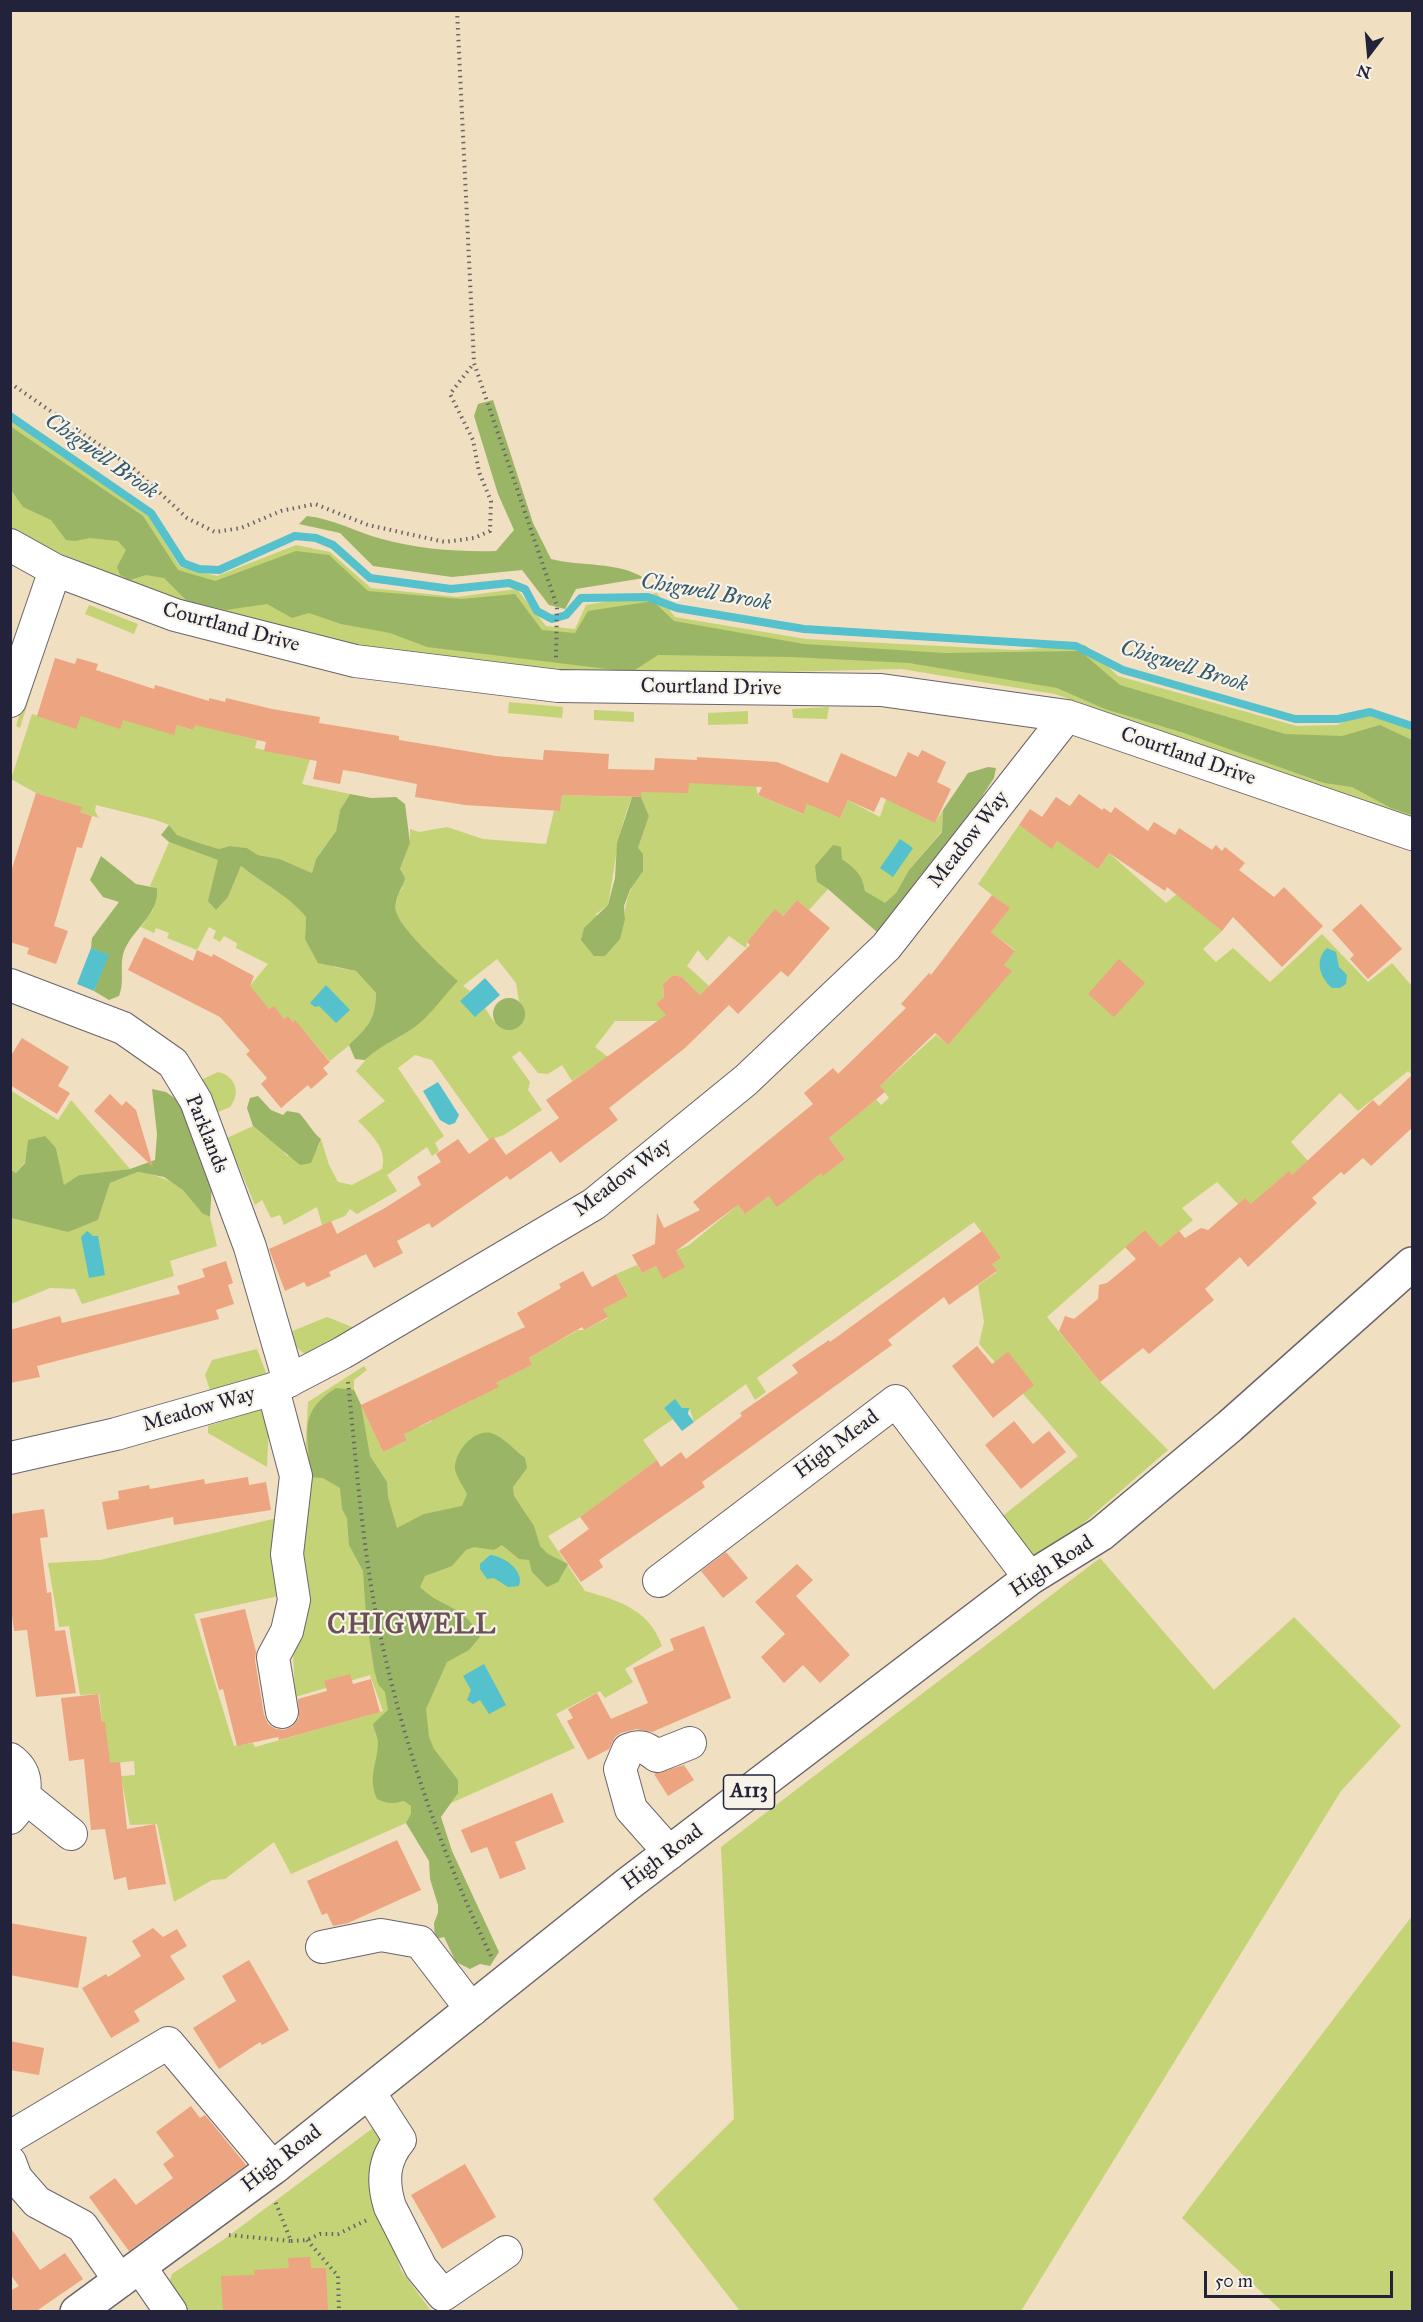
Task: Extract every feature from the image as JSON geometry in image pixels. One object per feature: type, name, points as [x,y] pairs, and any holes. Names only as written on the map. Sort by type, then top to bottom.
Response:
[{"type":"main road","name":"High Road","points":[[77,2312],[266,2173],[670,1853],[1030,1578],[1101,1534],[1230,1426],[1413,1264]]},
{"type":"street","name":"Courtland Drive","points":[[10,545],[55,570],[175,615],[355,661],[558,686],[881,690],[1067,716],[1413,834]]},
{"type":"street","points":[[10,701],[55,570]]},
{"type":"street","name":"Meadow Way","points":[[10,1458],[116,1434],[281,1385],[342,1353],[594,1204],[746,1080],[885,948],[1067,716]]},
{"type":"street","name":"Parklands","points":[[10,985],[123,1028],[173,1063],[196,1101],[246,1236],[281,1385],[296,1476],[287,1554],[294,1600],[286,1632],[273,1656],[282,1712]]},
{"type":"street","name":"High Mead","points":[[660,1581],[896,1401],[1030,1578]]},
{"type":"street","points":[[670,1853],[631,1809],[620,1768],[628,1750],[637,1746],[646,1748],[657,1756],[690,1743]]},
{"type":"street","points":[[10,1759],[22,1772],[17,1807],[71,1834]]},
{"type":"street","points":[[322,1947],[381,1935],[420,1942],[472,2010]]},
{"type":"street","points":[[10,2137],[168,2043],[266,2173]]},
{"type":"street","points":[[369,2092],[400,2140],[389,2152],[386,2163],[386,2191],[390,2207],[421,2268],[443,2295],[506,2252]]},
{"type":"street","points":[[10,2162],[16,2178],[37,2202],[82,2226],[171,2312]]},
{"type":"path","points":[[458,10],[474,363],[557,606],[555,633]]},
{"type":"path","points":[[10,383],[134,469],[187,518],[215,532],[241,528],[280,511],[315,504],[368,525],[445,542],[474,537],[490,531],[491,501],[479,472],[473,440],[450,394],[474,363]]},
{"type":"path","points":[[342,1353],[348,1381],[368,1568],[382,1643],[404,1730],[430,1812],[465,1901],[504,1984]]},
{"type":"path","points":[[266,2173],[291,2241]]},
{"type":"path","points":[[191,2229],[235,2236],[259,2236],[291,2241],[308,2240],[320,2234],[339,2234],[390,2207]]},
{"type":"path","points":[[308,2240],[338,2276],[339,2312]]},
{"type":"green space","points":[[493,400],[533,523],[551,559],[622,569],[644,578],[576,589],[565,609],[549,605],[522,570],[452,577],[373,566],[340,533],[299,524],[307,516],[409,545],[453,550],[496,551],[514,530],[498,494],[474,416],[478,404]]},
{"type":"green space","points":[[10,420],[148,515],[180,567],[217,576],[296,545],[330,552],[371,588],[457,597],[517,589],[546,626],[575,629],[586,605],[657,593],[675,617],[806,639],[1016,650],[1085,645],[1118,676],[1297,726],[1337,725],[1371,709],[1412,726],[1412,819],[1055,694],[901,669],[611,676],[361,646],[180,602],[47,548],[11,527]]},
{"type":"green space","points":[[10,426],[143,516],[178,570],[215,581],[296,551],[329,555],[368,591],[461,599],[515,594],[542,630],[575,633],[588,611],[653,601],[674,621],[804,644],[945,653],[1080,651],[1120,685],[1285,734],[1342,736],[1380,725],[1412,740],[1412,815],[1391,808],[1352,787],[1324,783],[1184,733],[1105,709],[1057,688],[909,663],[792,657],[658,655],[632,672],[427,647],[390,633],[341,624],[309,613],[292,618],[267,604],[226,610],[187,601],[164,578],[146,575],[130,580],[120,575],[117,567],[126,550],[118,541],[90,538],[66,540],[51,520],[23,507],[11,490]]},
{"type":"green space","points":[[89,605],[138,624],[134,634],[85,614]]},
{"type":"green space","points":[[46,628],[51,629],[20,728],[16,726]]},
{"type":"green space","points":[[509,702],[563,707],[562,718],[508,713]]},
{"type":"green space","points":[[127,705],[174,734],[177,725],[193,730],[195,724],[257,740],[255,748],[301,758],[316,741],[302,784],[350,794],[340,810],[336,831],[316,859],[312,873],[280,859],[258,855],[247,848],[230,846],[219,849],[199,843],[177,835],[169,825],[156,820],[96,805],[95,811],[99,818],[80,812],[81,807],[36,793],[11,779],[32,714],[76,728],[81,716]]},
{"type":"green space","points":[[829,707],[827,719],[793,718],[792,709]]},
{"type":"green space","points":[[594,710],[634,712],[634,722],[594,720]]},
{"type":"green space","points":[[748,711],[748,724],[708,725],[708,713]]},
{"type":"green space","points":[[988,767],[996,768],[994,778],[979,801],[878,933],[817,882],[815,866],[833,845],[841,847],[842,859],[858,872],[865,891],[885,903],[896,893],[909,870],[942,832],[943,810],[968,773]]},
{"type":"green space","points":[[641,780],[756,786],[758,795],[802,814],[807,804],[840,818],[848,800],[880,817],[886,799],[935,823],[943,810],[942,831],[909,870],[896,893],[885,904],[865,891],[858,872],[842,859],[817,882],[828,889],[809,910],[797,900],[783,916],[775,910],[747,942],[746,948],[729,936],[707,961],[698,950],[687,966],[717,993],[709,1004],[682,977],[673,975],[663,984],[664,997],[656,1004],[667,1015],[662,1021],[615,1021],[595,1047],[608,1057],[607,1083],[594,1066],[572,1081],[562,1065],[548,1074],[538,1073],[520,1051],[512,1057],[530,1082],[528,1090],[542,1110],[504,1135],[489,1140],[432,1060],[415,1055],[398,1068],[444,1136],[435,1143],[439,1151],[432,1156],[427,1147],[387,1175],[397,1191],[357,1214],[350,1209],[345,1216],[322,1225],[317,1207],[284,1225],[280,1215],[271,1218],[262,1200],[255,1205],[227,1138],[253,1126],[287,1156],[318,1148],[321,1139],[329,1165],[338,1182],[352,1185],[382,1169],[383,1155],[377,1142],[358,1121],[385,1101],[356,1071],[377,1047],[400,1037],[457,981],[434,959],[397,915],[397,901],[402,888],[400,869],[410,843],[410,829],[419,832],[447,827],[483,839],[546,844],[554,811],[560,811],[562,795],[632,797],[620,837],[608,905],[595,915],[625,919],[630,893],[643,870],[638,848],[649,816],[641,797]],"holes":[[[497,959],[516,983],[519,1001],[523,1006],[494,1022],[485,1008],[476,1016],[461,1001],[470,991],[463,986]]]},
{"type":"green space","points":[[350,794],[371,798],[396,797],[405,804],[410,843],[400,869],[405,878],[397,900],[397,914],[415,939],[458,981],[423,1020],[365,1060],[355,1059],[349,1045],[370,1022],[376,993],[356,971],[318,963],[305,939],[306,917],[283,896],[241,866],[228,897],[216,910],[208,901],[218,860],[169,842],[161,835],[169,825],[177,835],[199,843],[219,849],[230,846],[247,848],[258,855],[280,859],[312,873],[316,859],[336,831],[340,810]]},
{"type":"green space","points":[[632,797],[641,797],[649,816],[638,848],[643,854],[643,871],[630,890],[624,906],[625,919],[620,939],[605,956],[594,956],[581,940],[584,928],[608,905],[615,878],[617,843]]},
{"type":"green space","points":[[1019,825],[1052,848],[1057,841],[1098,869],[1109,853],[1166,903],[1177,894],[1222,931],[1203,949],[1216,962],[1233,948],[1270,982],[1322,934],[1368,982],[1392,963],[1412,986],[1412,1075],[1408,1071],[1358,1111],[1340,1093],[1291,1142],[1308,1161],[1292,1175],[1288,1172],[1263,1194],[1255,1210],[1245,1198],[1238,1204],[1217,1182],[1182,1208],[1193,1220],[1160,1247],[1145,1230],[1047,1317],[1100,1382],[1168,1450],[1026,1573],[990,1526],[1078,1456],[979,1344],[984,1322],[978,1285],[997,1272],[992,1264],[1001,1258],[974,1222],[757,1378],[766,1392],[755,1400],[746,1384],[694,1422],[690,1410],[682,1409],[675,1400],[664,1408],[673,1419],[643,1440],[657,1460],[580,1517],[548,1536],[585,1591],[621,1603],[641,1615],[656,1633],[662,1646],[625,1669],[633,1682],[605,1698],[600,1691],[556,1714],[575,1748],[291,1874],[274,1842],[225,1879],[212,1880],[174,1902],[157,1824],[130,1825],[121,1776],[135,1775],[134,1761],[107,1764],[99,1694],[80,1695],[69,1626],[59,1627],[48,1563],[100,1560],[277,1518],[279,1596],[194,1614],[234,1746],[253,1743],[255,1747],[383,1711],[370,1675],[295,1697],[293,1653],[301,1547],[308,1509],[304,1473],[308,1402],[364,1366],[367,1370],[354,1380],[354,1390],[383,1452],[407,1440],[397,1420],[412,1413],[419,1427],[432,1421],[423,1401],[449,1412],[498,1387],[496,1383],[532,1365],[529,1358],[578,1330],[584,1330],[608,1318],[603,1309],[628,1295],[616,1274],[637,1265],[642,1273],[656,1266],[663,1278],[684,1267],[676,1251],[689,1245],[738,1205],[745,1214],[769,1196],[817,1168],[823,1175],[845,1159],[829,1138],[876,1099],[881,1105],[889,1098],[880,1086],[936,1035],[948,1045],[1011,971],[1004,965],[1015,950],[991,932],[1009,908],[978,884]]},
{"type":"green space","points":[[169,842],[219,860],[228,897],[241,866],[299,909],[306,917],[305,939],[334,967],[356,971],[376,993],[372,1016],[363,1033],[330,1061],[295,1021],[293,1022],[288,1016],[284,1019],[274,1007],[269,1009],[249,987],[268,964],[236,948],[237,943],[224,936],[220,942],[213,938],[216,931],[209,927],[197,950],[167,938],[169,933],[156,928],[154,933],[141,927],[153,910],[157,888],[150,886]]},
{"type":"green space","points":[[101,856],[136,884],[157,888],[155,905],[124,951],[119,996],[109,1000],[94,991],[108,955],[91,948],[92,938],[119,902],[103,897],[90,880]]},
{"type":"green space","points":[[509,998],[520,1003],[525,1014],[520,1025],[509,1030],[498,1025],[493,1014],[498,1003]]},
{"type":"green space","points":[[218,1072],[233,1081],[236,1091],[230,1107],[218,1112],[201,1080]]},
{"type":"green space","points":[[152,1089],[166,1092],[183,1104],[212,1182],[210,1217],[202,1213],[183,1190],[164,1177],[138,1172],[110,1183],[98,1220],[68,1232],[11,1218],[10,1169],[16,1173],[25,1163],[28,1140],[45,1136],[56,1148],[64,1185],[79,1175],[130,1169],[155,1160],[157,1134]]},
{"type":"green space","points":[[10,1090],[58,1120],[71,1100],[130,1169],[79,1175],[64,1186],[56,1148],[28,1140],[25,1162],[16,1173],[11,1169]]},
{"type":"green space","points":[[258,1096],[271,1110],[283,1115],[287,1111],[299,1113],[321,1139],[311,1163],[300,1165],[253,1126],[247,1108],[250,1098]]},
{"type":"green space","points":[[138,1172],[167,1180],[183,1190],[198,1208],[210,1217],[217,1246],[170,1261],[174,1276],[82,1304],[75,1289],[50,1288],[11,1304],[11,1218],[68,1231],[98,1220],[110,1183]]},
{"type":"green space","points":[[327,1317],[357,1329],[314,1356],[301,1351],[290,1332]]},
{"type":"green space","points":[[257,1349],[266,1373],[262,1383],[212,1396],[205,1375],[212,1360]]},
{"type":"green space","points":[[336,1388],[354,1390],[361,1405],[370,1456],[387,1482],[388,1497],[397,1528],[424,1514],[462,1506],[467,1494],[455,1469],[458,1456],[471,1438],[491,1433],[504,1440],[525,1458],[527,1468],[513,1487],[514,1496],[534,1526],[540,1546],[548,1554],[568,1564],[558,1582],[547,1587],[532,1572],[529,1560],[519,1559],[502,1545],[494,1550],[474,1547],[466,1550],[452,1566],[425,1576],[420,1587],[460,1612],[474,1626],[480,1637],[469,1650],[447,1662],[426,1709],[429,1737],[434,1749],[458,1780],[458,1793],[441,1817],[452,1851],[499,1952],[490,1966],[480,1964],[470,1969],[456,1962],[444,1937],[435,1939],[434,1923],[438,1905],[430,1879],[429,1861],[406,1823],[411,1814],[411,1806],[404,1801],[390,1803],[381,1801],[377,1799],[374,1791],[373,1776],[378,1742],[373,1724],[388,1710],[385,1692],[378,1684],[374,1669],[366,1617],[363,1571],[349,1545],[347,1518],[342,1509],[340,1488],[323,1478],[310,1477],[307,1437],[310,1417],[323,1398]]},
{"type":"green space","points":[[262,1409],[269,1419],[267,1467],[208,1433],[208,1426]]},
{"type":"green space","points":[[1100,1558],[1214,1690],[1294,1617],[1401,1726],[1341,1791],[1021,2311],[740,2311],[653,2199],[734,2119],[721,1847]]},
{"type":"green space","points":[[1412,1916],[1412,2311],[1282,2311],[1182,2218]]},
{"type":"green space","points":[[373,2128],[391,2147],[374,2188],[401,2270],[431,2311],[185,2311],[169,2283],[172,2274],[223,2240]]},
{"type":"water","points":[[900,839],[913,848],[893,877],[880,868]]},
{"type":"water","points":[[91,948],[109,955],[94,991],[77,984]]},
{"type":"water","points":[[1327,948],[1336,952],[1339,967],[1347,975],[1346,984],[1340,988],[1332,988],[1324,979],[1320,969],[1321,958]]},
{"type":"water","points":[[485,978],[500,995],[475,1017],[460,1001]]},
{"type":"water","points":[[326,985],[350,1010],[336,1023],[319,1006],[315,1007],[310,1003]]},
{"type":"water","points":[[438,1082],[459,1115],[455,1123],[449,1125],[440,1120],[423,1091]]},
{"type":"water","points":[[87,1231],[93,1236],[98,1236],[105,1275],[89,1278],[81,1237]]},
{"type":"water","points":[[675,1399],[682,1408],[689,1408],[688,1414],[694,1422],[682,1431],[664,1408]]},
{"type":"water","points":[[490,1555],[501,1558],[516,1569],[520,1580],[519,1586],[508,1587],[494,1578],[487,1579],[480,1569],[480,1564]]},
{"type":"water","points":[[484,1664],[506,1705],[489,1714],[480,1700],[473,1704],[467,1700],[471,1690],[463,1676]]},
{"type":"building","points":[[55,658],[75,664],[77,658],[98,664],[96,670],[154,689],[155,685],[209,701],[209,698],[225,702],[226,698],[320,717],[319,723],[399,736],[399,740],[496,756],[543,760],[544,750],[609,754],[608,769],[654,770],[655,758],[697,760],[697,757],[777,762],[828,783],[841,753],[896,777],[908,752],[918,757],[922,750],[946,762],[937,782],[951,789],[935,823],[881,797],[874,812],[848,800],[840,818],[807,804],[803,814],[758,795],[762,787],[689,783],[688,793],[641,792],[641,797],[562,795],[560,811],[465,805],[415,797],[417,784],[356,772],[343,770],[340,784],[313,779],[317,761],[264,751],[266,742],[195,725],[193,730],[177,725],[174,735],[123,720],[120,729],[81,716],[76,729],[37,716]]},
{"type":"building","points":[[36,793],[82,807],[80,812],[92,816],[82,848],[77,847],[54,926],[68,931],[56,964],[27,954],[29,948],[10,942],[10,875]]},
{"type":"building","points":[[1079,794],[1102,810],[1104,808],[1111,813],[1115,807],[1148,831],[1154,822],[1175,835],[1179,828],[1212,850],[1216,845],[1222,851],[1225,847],[1245,863],[1239,870],[1274,897],[1284,887],[1323,926],[1282,967],[1233,917],[1222,931],[1167,887],[1165,891],[1109,853],[1098,869],[1057,841],[1052,849],[1019,825],[1030,809],[1042,817],[1056,797],[1070,806]]},
{"type":"building","points":[[992,895],[1010,908],[991,932],[1015,951],[1004,965],[1012,971],[948,1045],[935,1033],[880,1086],[885,1092],[829,1138],[845,1159],[823,1176],[821,1173],[777,1207],[769,1196],[745,1214],[738,1205],[676,1251],[685,1267],[663,1279],[656,1266],[642,1273],[632,1255],[655,1244],[657,1213],[664,1228],[700,1210],[693,1202],[813,1104],[804,1093],[833,1068],[838,1074],[906,1008],[901,1004],[929,973],[931,975]]},
{"type":"building","points":[[797,900],[830,928],[788,977],[781,971],[738,1014],[729,1005],[685,1048],[609,1108],[618,1120],[560,1163],[551,1151],[510,1180],[507,1176],[432,1228],[429,1223],[397,1241],[403,1253],[374,1268],[366,1254],[329,1272],[331,1276],[307,1287],[304,1282],[285,1291],[269,1249],[331,1221],[337,1234],[385,1208],[421,1185],[417,1177],[441,1162],[436,1154],[458,1139],[469,1154],[493,1137],[506,1155],[559,1118],[546,1100],[666,1015],[656,1004],[664,997],[663,984],[673,975],[682,977],[700,995],[750,945],[747,942],[775,909],[783,916]]},
{"type":"building","points":[[1361,904],[1402,949],[1368,979],[1350,959],[1354,955],[1332,930]]},
{"type":"building","points":[[144,937],[193,961],[197,950],[212,957],[213,954],[254,976],[250,986],[269,1009],[274,1006],[284,1019],[288,1016],[293,1022],[295,1020],[330,1062],[323,1068],[328,1074],[311,1089],[308,1085],[281,1108],[261,1084],[267,1078],[246,1054],[250,1051],[220,1017],[128,970]]},
{"type":"building","points":[[1119,959],[1145,983],[1114,1017],[1088,994]]},
{"type":"building","points":[[22,1038],[69,1067],[58,1086],[70,1093],[57,1114],[10,1085],[10,1057]]},
{"type":"building","points":[[1413,1074],[1413,1127],[1371,1166],[1363,1158],[1344,1175],[1341,1172],[1312,1198],[1317,1203],[1248,1267],[1240,1257],[1205,1289],[1214,1300],[1149,1354],[1143,1348],[1100,1382],[1059,1331],[1065,1316],[1074,1319],[1098,1299],[1099,1285],[1107,1283],[1136,1259],[1125,1247],[1145,1230],[1160,1247],[1179,1231],[1185,1238],[1201,1228],[1208,1230],[1245,1198],[1251,1204],[1289,1171],[1292,1175],[1373,1100],[1379,1106]]},
{"type":"building","points":[[110,1094],[122,1106],[126,1101],[136,1110],[153,1167],[94,1111]]},
{"type":"building","points":[[982,1231],[1001,1258],[992,1264],[997,1271],[949,1305],[944,1297],[888,1340],[892,1345],[702,1482],[705,1487],[599,1560],[603,1567],[581,1582],[559,1551],[589,1529],[580,1517],[657,1460],[661,1467],[681,1452],[686,1459],[742,1416],[740,1413],[798,1373],[792,1365],[829,1340],[830,1342]]},
{"type":"building","points":[[226,1261],[233,1283],[228,1285],[234,1304],[216,1310],[219,1319],[37,1366],[40,1377],[10,1383],[10,1330],[60,1316],[62,1323],[180,1294],[177,1286],[205,1277],[202,1269]]},
{"type":"building","points":[[583,1271],[592,1287],[616,1274],[628,1296],[603,1309],[608,1317],[584,1330],[582,1327],[529,1358],[532,1365],[496,1383],[499,1387],[404,1434],[407,1440],[383,1452],[361,1405],[525,1327],[517,1313],[561,1288],[559,1284]]},
{"type":"building","points":[[977,1346],[992,1364],[1008,1352],[1034,1385],[993,1418],[952,1366]]},
{"type":"building","points":[[1014,1421],[1033,1444],[1049,1431],[1066,1452],[1021,1489],[985,1445]]},
{"type":"building","points":[[248,1477],[249,1485],[266,1482],[271,1510],[174,1525],[173,1517],[107,1530],[102,1502],[119,1499],[118,1491],[149,1485],[150,1489],[204,1479],[205,1484]]},
{"type":"building","points":[[44,1509],[48,1537],[40,1538],[47,1593],[51,1592],[55,1631],[65,1630],[76,1693],[36,1697],[27,1630],[14,1631],[10,1600],[10,1514]]},
{"type":"building","points":[[726,1552],[748,1578],[723,1598],[701,1571]]},
{"type":"building","points":[[797,1564],[813,1580],[796,1596],[850,1655],[820,1683],[803,1665],[784,1683],[761,1657],[785,1634],[755,1602]]},
{"type":"building","points":[[245,1609],[256,1652],[255,1660],[264,1715],[268,1724],[276,1729],[284,1730],[293,1726],[299,1718],[298,1699],[327,1691],[324,1681],[350,1674],[353,1684],[371,1679],[380,1712],[279,1740],[278,1737],[237,1746],[223,1689],[219,1690],[200,1619]]},
{"type":"building","points":[[704,1626],[731,1698],[652,1732],[636,1729],[621,1733],[615,1737],[609,1749],[588,1760],[567,1721],[573,1718],[568,1709],[597,1693],[611,1719],[648,1703],[633,1668],[674,1650],[670,1639]]},
{"type":"building","points":[[98,1694],[102,1722],[105,1722],[110,1763],[120,1762],[127,1829],[155,1824],[166,1884],[128,1890],[126,1877],[114,1880],[105,1829],[91,1830],[84,1759],[69,1761],[61,1698]]},
{"type":"building","points":[[684,1765],[694,1780],[668,1796],[654,1774]]},
{"type":"building","points":[[552,1793],[564,1822],[515,1842],[526,1869],[500,1879],[487,1847],[471,1853],[461,1830]]},
{"type":"building","points":[[397,1840],[421,1890],[348,1923],[333,1926],[327,1913],[322,1915],[307,1881]]},
{"type":"building","points":[[10,1923],[87,1937],[78,1988],[10,1975]]},
{"type":"building","points":[[153,1928],[163,1937],[177,1929],[187,1946],[170,1956],[185,1979],[134,2011],[140,2021],[111,2038],[82,1988],[106,1974],[108,1977],[141,1956],[132,1941]]},
{"type":"building","points":[[249,1960],[289,2030],[262,2045],[260,2042],[219,2069],[193,2028],[236,2001],[222,1976]]},
{"type":"building","points":[[10,2041],[44,2048],[39,2075],[10,2070]]},
{"type":"building","points":[[191,2106],[200,2118],[205,2115],[246,2165],[129,2251],[89,2197],[115,2178],[136,2205],[173,2178],[163,2164],[174,2156],[156,2132]]},
{"type":"building","points":[[465,2164],[496,2217],[442,2249],[411,2195]]},
{"type":"building","points":[[10,2227],[40,2270],[65,2253],[83,2279],[35,2312],[10,2312],[10,2291],[19,2286],[10,2274]]},
{"type":"building","points":[[310,2257],[311,2268],[326,2268],[328,2312],[223,2312],[221,2276],[255,2275],[254,2270],[289,2268],[288,2258]]},
{"type":"waterway","name":"Chigwell Brook","points":[[10,416],[151,513],[183,563],[199,569],[219,570],[295,536],[316,538],[333,545],[370,578],[451,589],[509,583],[525,589],[537,611],[552,619],[566,615],[581,598],[648,597],[677,608],[804,629],[1076,646],[1123,670],[1295,719],[1338,719],[1370,712],[1412,726]]},
{"type":"district","name":"CHIGWELL","points":[[412,1626]]}]
